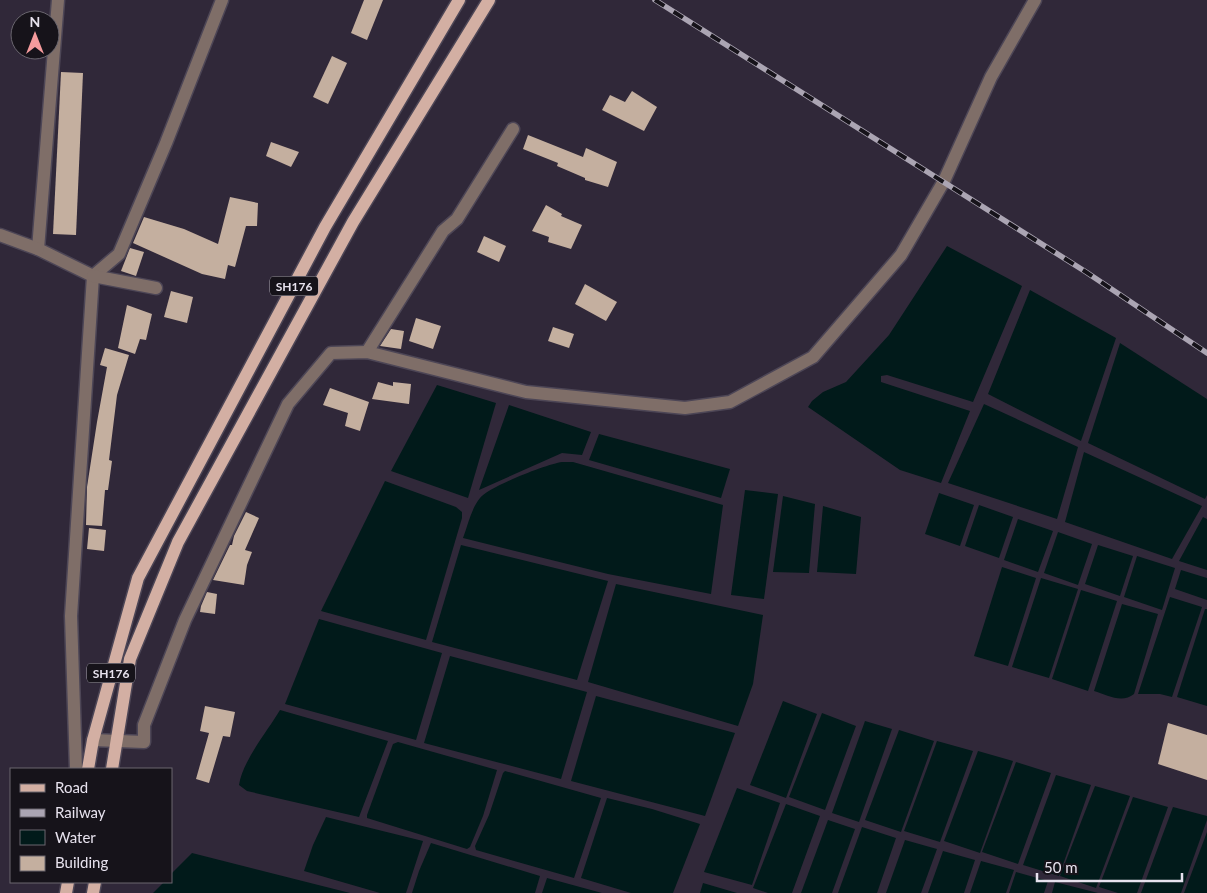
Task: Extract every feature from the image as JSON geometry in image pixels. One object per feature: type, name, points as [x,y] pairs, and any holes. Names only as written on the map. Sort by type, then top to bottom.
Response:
[{"type":"main road","name":"SH176","points":[[88,768],[92,740],[138,578],[325,227],[459,0]]},
{"type":"main road","points":[[112,768],[130,659],[178,542],[353,222],[489,0]]},
{"type":"street","points":[[38,249],[58,0]]},
{"type":"street","points":[[76,768],[71,616],[93,276],[119,254],[166,143],[222,0]]},
{"type":"street","points":[[92,740],[144,742],[144,725],[185,620],[288,404],[331,353],[367,352],[526,392],[684,408],[730,402],[813,357],[900,255],[944,181],[991,77],[1035,0]]},
{"type":"street","points":[[367,352],[443,231],[457,219],[513,129]]},
{"type":"street","points":[[0,235],[38,249],[93,276],[156,288]]},
{"type":"water","points":[[947,246],[1022,286],[973,402],[887,375],[881,376],[881,382],[970,411],[941,483],[900,470],[808,407],[823,392],[846,382],[889,335]]},
{"type":"water","points":[[1030,290],[1116,338],[1081,441],[988,394]]},
{"type":"water","points":[[1120,343],[1207,399],[1207,495],[1205,499],[1088,443]]},
{"type":"water","points":[[437,385],[496,403],[468,498],[391,471]]},
{"type":"water","points":[[984,404],[1078,447],[1057,519],[948,483]]},
{"type":"water","points":[[509,405],[591,432],[582,455],[562,453],[479,490]]},
{"type":"water","points":[[599,434],[730,469],[721,498],[589,460]]},
{"type":"water","points":[[1084,452],[1202,506],[1172,559],[1065,522]]},
{"type":"water","points":[[562,462],[573,462],[723,505],[711,594],[608,574],[463,538],[474,507],[485,493],[518,477]]},
{"type":"water","points":[[385,481],[456,507],[462,512],[462,518],[426,640],[321,611]]},
{"type":"water","points":[[745,490],[778,494],[764,599],[731,595]]},
{"type":"water","points":[[939,493],[974,505],[960,546],[925,534]]},
{"type":"water","points":[[783,496],[815,504],[809,573],[773,572]]},
{"type":"water","points":[[979,505],[1013,517],[999,558],[965,546]]},
{"type":"water","points":[[823,506],[861,517],[856,574],[817,572]]},
{"type":"water","points":[[1203,517],[1207,519],[1207,570],[1179,561]]},
{"type":"water","points":[[1018,519],[1053,531],[1038,572],[1004,560]]},
{"type":"water","points":[[1058,532],[1092,544],[1078,585],[1044,573]]},
{"type":"water","points":[[461,545],[608,581],[577,680],[432,642]]},
{"type":"water","points":[[1098,545],[1133,556],[1120,596],[1085,584]]},
{"type":"water","points":[[1137,556],[1175,568],[1162,610],[1124,597]]},
{"type":"water","points":[[1002,567],[1036,578],[1008,666],[974,656]]},
{"type":"water","points":[[1181,570],[1207,578],[1207,600],[1175,589]]},
{"type":"water","points":[[1041,578],[1078,589],[1049,678],[1012,667]]},
{"type":"water","points":[[616,584],[763,615],[753,684],[738,726],[588,682]]},
{"type":"water","points":[[1081,590],[1117,601],[1088,691],[1052,679]]},
{"type":"water","points":[[1170,597],[1202,607],[1172,697],[1160,694],[1138,694]]},
{"type":"water","points":[[1122,604],[1158,614],[1134,694],[1129,697],[1119,698],[1094,691]]},
{"type":"water","points":[[1205,609],[1207,609],[1207,706],[1177,697]]},
{"type":"water","points":[[319,619],[442,653],[416,740],[285,704]]},
{"type":"water","points":[[450,656],[587,692],[561,779],[424,743]]},
{"type":"water","points":[[596,696],[735,733],[705,816],[571,781]]},
{"type":"water","points":[[783,701],[817,714],[786,798],[750,785]]},
{"type":"water","points":[[280,710],[388,741],[359,817],[247,791],[239,785],[250,756]]},
{"type":"water","points":[[822,713],[856,726],[825,810],[789,797]]},
{"type":"water","points":[[865,721],[892,729],[859,822],[832,813]]},
{"type":"water","points":[[899,730],[934,741],[901,832],[865,820]]},
{"type":"water","points":[[937,741],[973,751],[940,842],[904,831]]},
{"type":"water","points":[[398,742],[497,770],[483,816],[470,847],[467,849],[367,818],[393,744]]},
{"type":"water","points":[[978,751],[1013,761],[980,853],[944,841]]},
{"type":"water","points":[[1016,762],[1051,773],[1018,864],[982,852]]},
{"type":"water","points":[[505,771],[601,798],[574,878],[476,850],[475,846]]},
{"type":"water","points":[[1056,775],[1091,785],[1059,876],[1023,865]]},
{"type":"water","points":[[1095,786],[1130,796],[1096,888],[1060,876]]},
{"type":"water","points":[[737,788],[780,803],[752,885],[704,872]]},
{"type":"water","points":[[1133,797],[1168,807],[1137,893],[1118,893],[1099,887]]},
{"type":"water","points":[[607,798],[652,809],[700,824],[673,893],[631,893],[581,878]]},
{"type":"water","points":[[786,804],[820,816],[792,893],[768,893],[753,888]]},
{"type":"water","points":[[1173,807],[1207,816],[1181,893],[1141,893]]},
{"type":"water","points":[[326,817],[423,841],[406,893],[380,893],[304,871]]},
{"type":"water","points":[[828,820],[855,829],[832,893],[801,893]]},
{"type":"water","points":[[862,827],[896,838],[877,893],[838,893]]},
{"type":"water","points":[[1207,832],[1207,893],[1184,893]]},
{"type":"water","points":[[905,840],[937,849],[921,893],[886,893]]},
{"type":"water","points":[[431,843],[540,876],[535,893],[412,893]]},
{"type":"water","points":[[943,851],[975,860],[964,893],[928,893]]},
{"type":"water","points":[[192,853],[350,893],[153,893],[163,883],[172,883],[172,873]]},
{"type":"water","points":[[981,861],[1014,870],[1006,893],[970,893]]},
{"type":"water","points":[[1016,872],[1048,881],[1044,893],[1009,893]]},
{"type":"water","points":[[547,878],[602,893],[542,893]]},
{"type":"water","points":[[1055,882],[1098,893],[1052,893]]},
{"type":"water","points":[[703,883],[737,893],[700,893]]},
{"type":"building","points":[[364,0],[383,0],[367,40],[351,33]]},
{"type":"building","points":[[332,56],[347,63],[328,104],[313,97]]},
{"type":"building","points":[[61,72],[83,73],[76,235],[53,234]]},
{"type":"building","points":[[632,91],[657,107],[644,131],[602,110],[610,95],[625,102]]},
{"type":"building","points":[[528,135],[583,157],[586,148],[617,162],[608,187],[585,180],[585,178],[557,166],[558,163],[523,149]]},
{"type":"building","points":[[271,142],[299,152],[291,167],[266,156]]},
{"type":"building","points":[[230,197],[258,203],[257,226],[246,226],[235,267],[228,265],[225,279],[202,274],[133,243],[144,217],[184,229],[218,244]]},
{"type":"building","points":[[546,205],[562,214],[561,216],[582,225],[571,249],[548,242],[549,237],[532,231]]},
{"type":"building","points":[[484,236],[506,246],[499,262],[477,252]]},
{"type":"building","points":[[130,248],[144,252],[136,276],[121,271]]},
{"type":"building","points":[[585,284],[617,302],[606,321],[575,304]]},
{"type":"building","points":[[171,291],[193,297],[187,323],[164,317]]},
{"type":"building","points":[[127,305],[152,314],[146,340],[140,339],[135,354],[118,348]]},
{"type":"building","points":[[416,318],[441,326],[433,349],[409,341]]},
{"type":"building","points":[[553,327],[574,334],[569,348],[548,341]]},
{"type":"building","points":[[391,329],[404,331],[401,349],[380,346]]},
{"type":"building","points":[[105,348],[129,355],[117,395],[109,460],[112,461],[108,490],[105,490],[102,526],[86,525],[87,487],[107,367],[100,365]]},
{"type":"building","points":[[378,382],[393,386],[393,382],[411,384],[409,404],[372,399]]},
{"type":"building","points":[[330,388],[369,402],[360,431],[345,426],[348,413],[323,405]]},
{"type":"building","points":[[246,512],[259,518],[245,550],[252,552],[247,565],[244,585],[213,580],[230,545],[232,545],[234,536]]},
{"type":"building","points":[[89,528],[106,530],[104,551],[87,549]]},
{"type":"building","points":[[207,592],[217,594],[215,614],[200,612]]},
{"type":"building","points":[[205,706],[235,712],[230,737],[223,736],[209,783],[196,779],[209,733],[200,731]]},
{"type":"building","points":[[1168,723],[1207,735],[1207,780],[1158,764]]},
{"type":"railway","points":[[655,0],[1086,272],[1207,353]]}]
